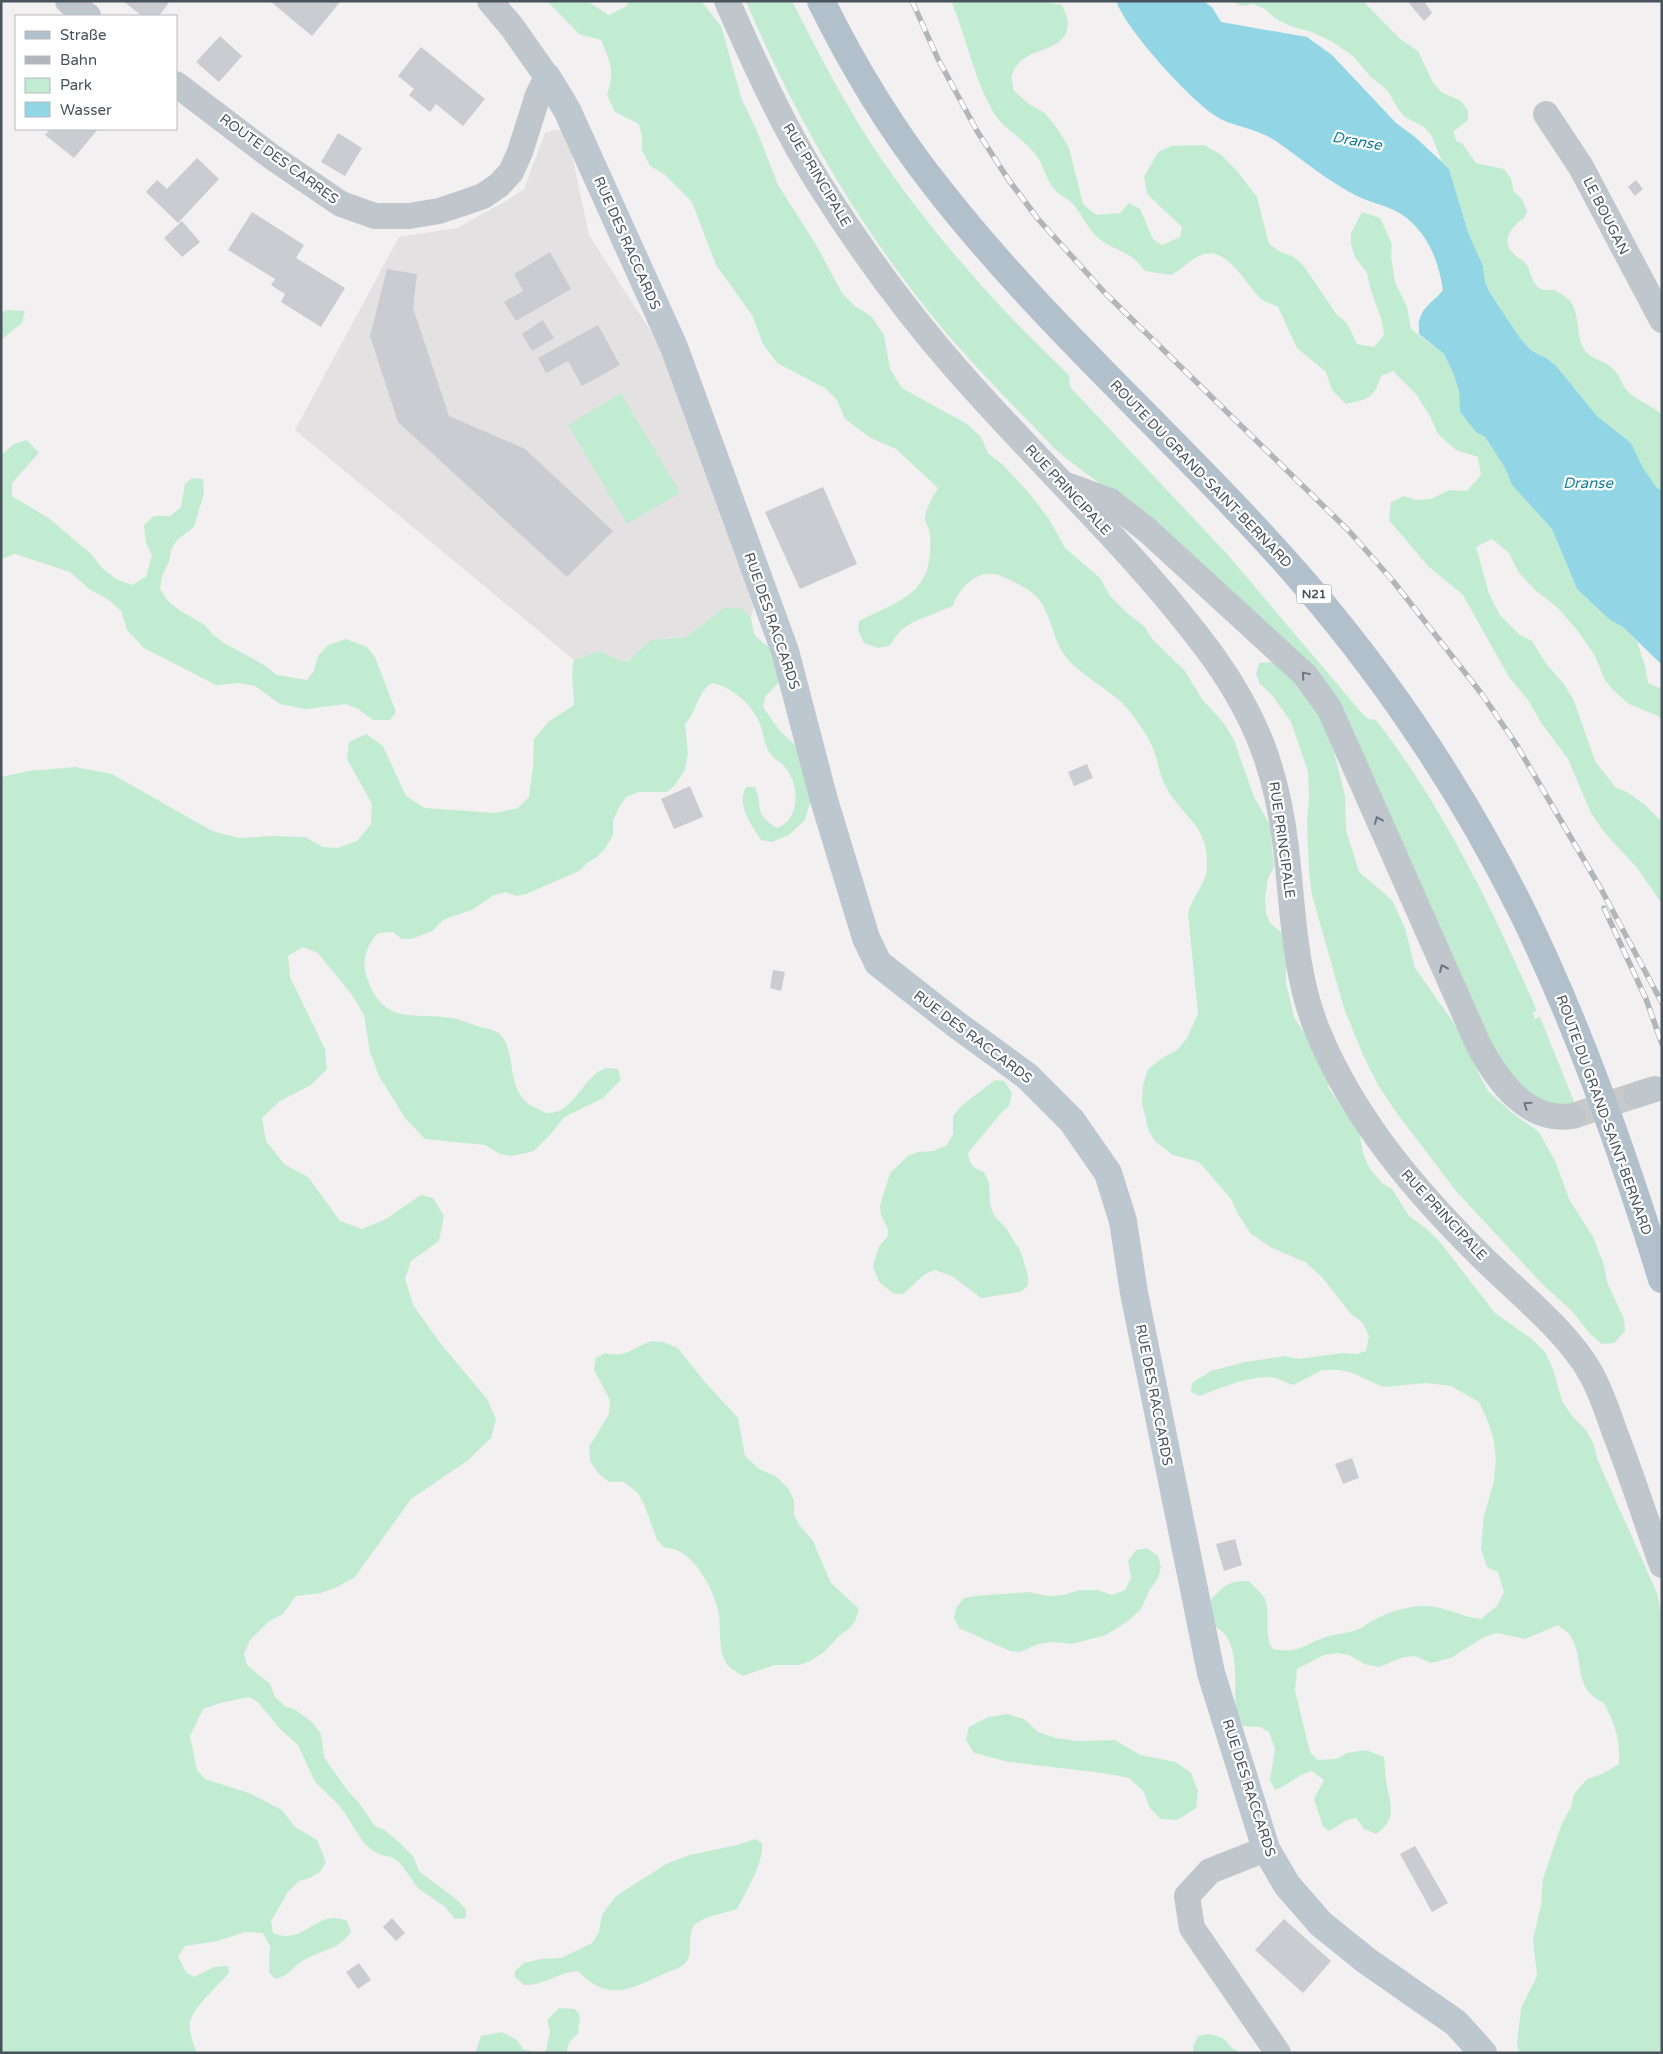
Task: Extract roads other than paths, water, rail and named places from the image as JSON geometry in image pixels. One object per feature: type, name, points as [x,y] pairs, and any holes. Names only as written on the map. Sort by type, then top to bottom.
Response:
[{"type":"main road","name":"ROUTE DU GRAND-SAINT-BERNARD","points":[[821,1],[854,65],[908,148],[936,186],[1010,274],[1212,482],[1304,584],[1341,627],[1415,728],[1452,784],[1486,842],[1521,909],[1556,984],[1582,1047],[1631,1181],[1662,1279]]},
{"type":"street","points":[[68,1],[87,15]]},
{"type":"street","points":[[490,1],[512,27],[547,76]]},
{"type":"street","name":"RUE PRINCIPALE","points":[[727,1],[768,92],[818,182],[840,216],[923,330],[1005,424],[1095,517],[1172,606],[1213,658],[1238,694],[1257,729],[1270,767],[1286,850],[1288,882],[1305,990],[1315,1025],[1332,1064],[1355,1106],[1388,1153],[1435,1209],[1571,1346],[1590,1372],[1623,1453],[1662,1565]]},
{"type":"street","name":"ROUTE DES CARRES","points":[[178,86],[272,157],[341,204],[375,216],[409,216],[439,211],[466,202],[483,196],[499,185],[511,172],[520,152],[538,95],[547,76]]},
{"type":"street","name":"RUE DES RACCARDS","points":[[547,76],[567,110],[674,347],[785,651],[824,800],[866,938],[878,963],[902,984],[1027,1076],[1072,1121],[1108,1174],[1123,1221],[1134,1293],[1211,1672],[1266,1849],[1287,1885],[1321,1924],[1367,1961],[1456,2023],[1483,2053]]},
{"type":"street","name":"LE BOUGAN","points":[[1546,114],[1581,167],[1662,320]]},
{"type":"street","points":[[1062,484],[1110,501],[1147,530],[1305,675],[1329,708],[1427,932],[1479,1046],[1491,1067],[1508,1090],[1536,1111],[1560,1118],[1573,1116]]},
{"type":"street","points":[[1266,1849],[1210,1870],[1187,1896],[1192,1928],[1278,2053]]},
{"type":"water","name":"Dranse","points":[[1116,1],[1203,1],[1212,7],[1221,22],[1307,37],[1332,55],[1396,123],[1415,137],[1449,169],[1468,232],[1483,266],[1485,282],[1490,293],[1520,338],[1532,351],[1548,359],[1557,367],[1597,416],[1631,443],[1643,468],[1657,488],[1662,491],[1662,665],[1623,627],[1610,620],[1577,589],[1552,529],[1512,485],[1505,468],[1485,437],[1476,432],[1460,412],[1459,392],[1454,375],[1444,354],[1419,334],[1419,321],[1422,314],[1443,290],[1436,261],[1423,235],[1403,215],[1355,195],[1339,186],[1271,138],[1254,130],[1227,122],[1214,115],[1174,79],[1145,46]]},
{"type":"tunnel","points":[[1573,1116],[1636,1095]]},
{"type":"railway","points":[[912,1],[938,59],[977,131],[1008,179],[1038,219],[1105,293],[1349,531],[1393,581],[1481,693],[1516,744],[1601,889],[1662,1003]]},
{"type":"railway","points":[[1604,908],[1646,999],[1662,1044]]}]
